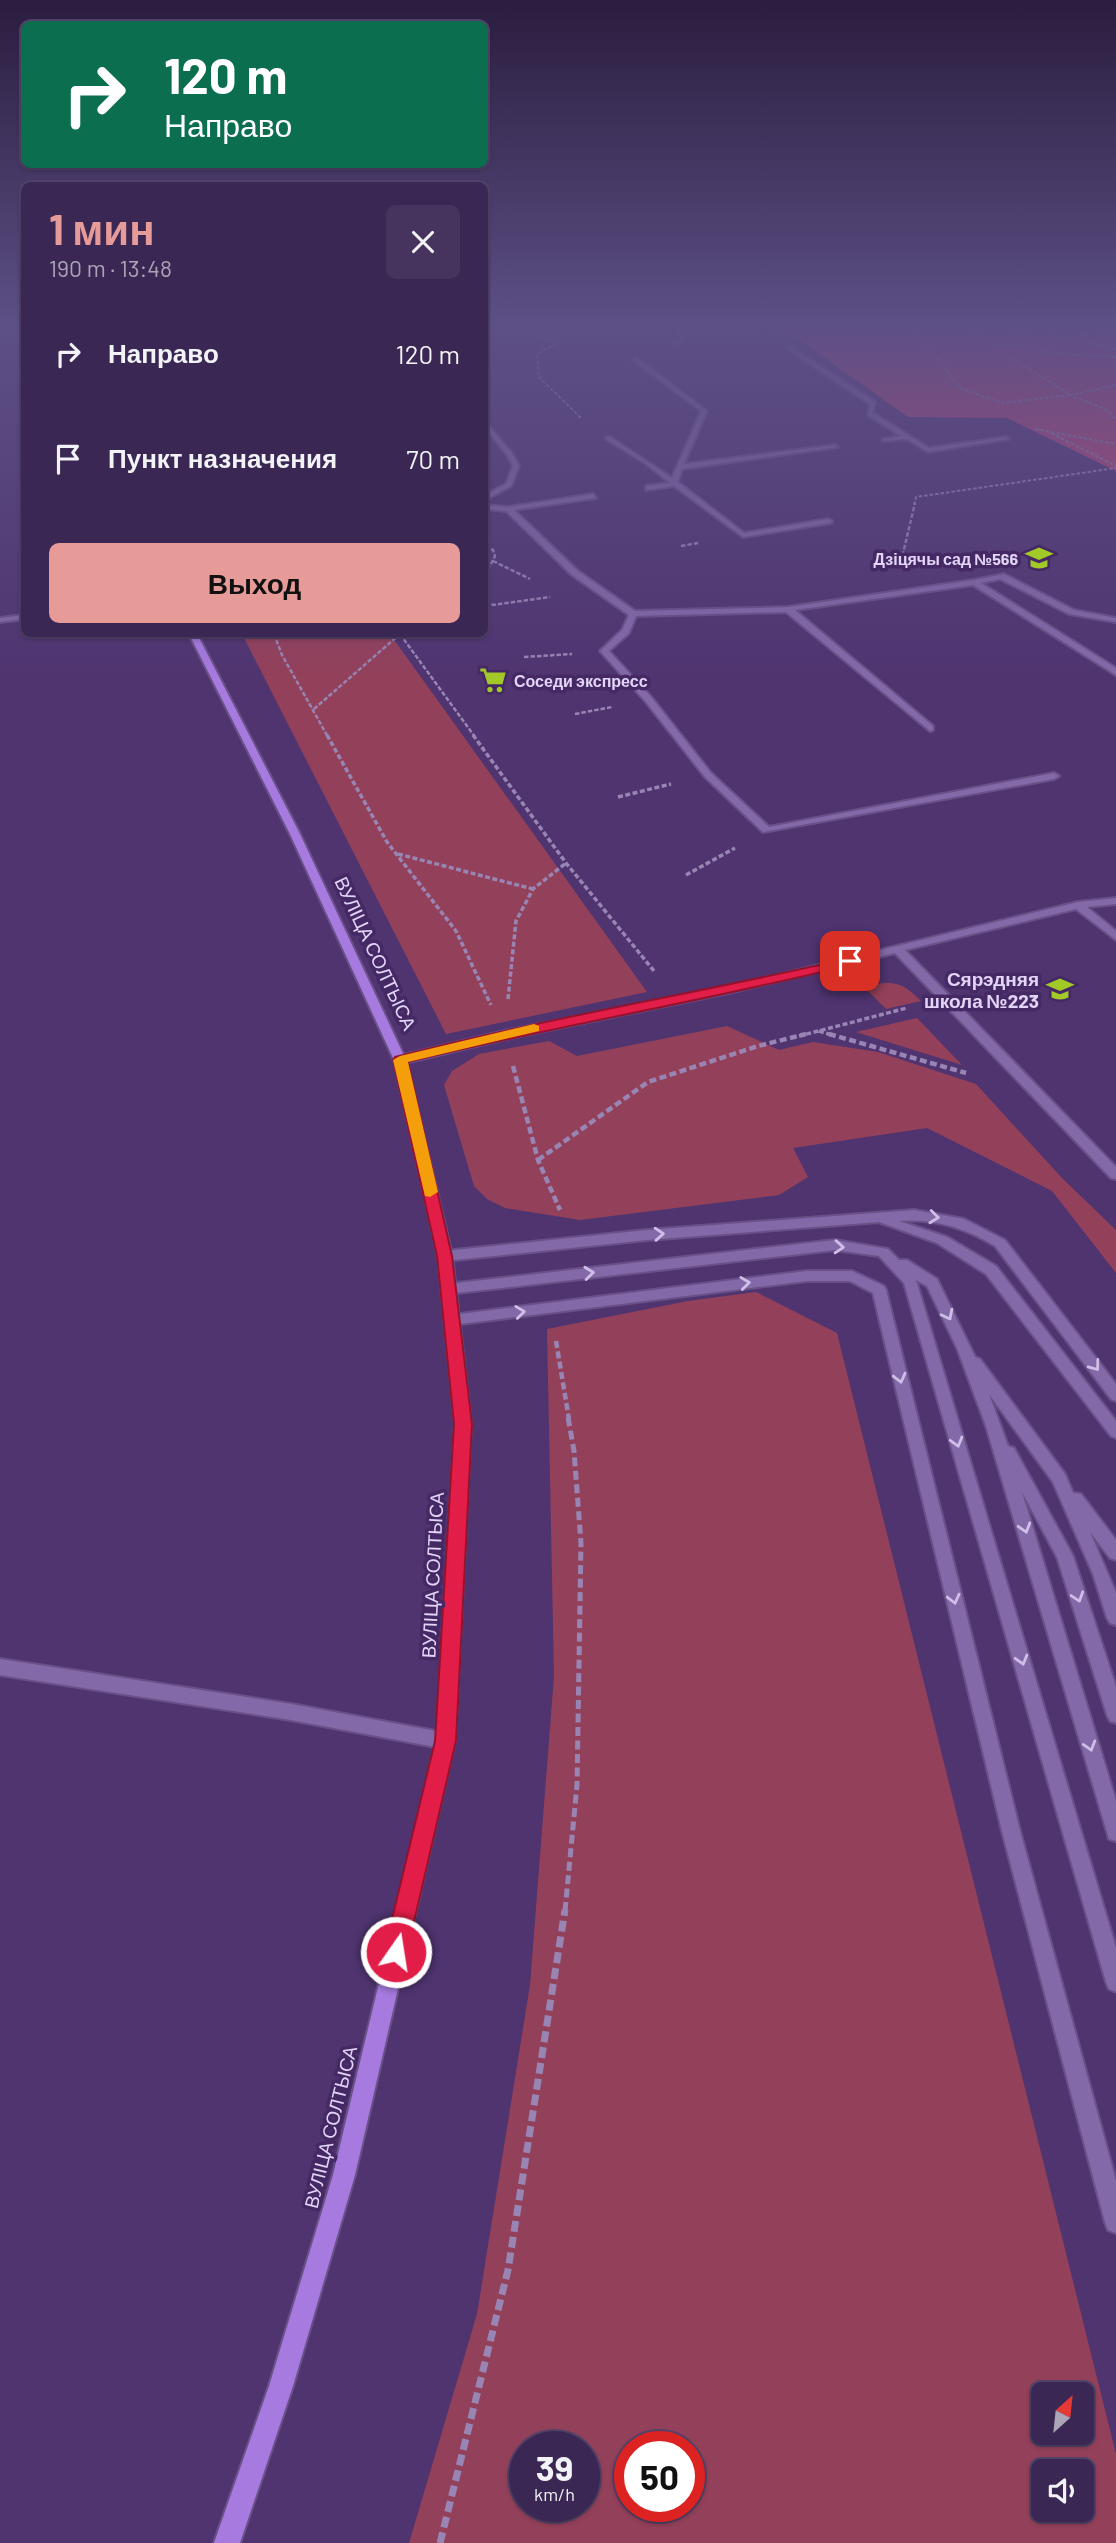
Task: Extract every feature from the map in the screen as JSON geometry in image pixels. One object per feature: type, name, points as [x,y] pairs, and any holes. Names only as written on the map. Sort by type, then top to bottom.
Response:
[{"type":"main road","name":"ВУЛІЦА СОЛТЫСА","points":[[195,637],[295,834],[400,1060],[444,1256],[463,1424],[446,1741],[344,2175],[281,2386],[227,2543]]},
{"type":"street","points":[[488,496],[509,485],[516,466],[500,442]]},
{"type":"street","points":[[614,442],[647,462],[743,535],[828,521]]},
{"type":"street","points":[[674,484],[691,442]]},
{"type":"street","points":[[915,442],[928,450],[987,442]]},
{"type":"street","points":[[680,467],[835,447]]},
{"type":"street","points":[[649,488],[674,484]]},
{"type":"street","points":[[488,507],[508,509],[593,496]]},
{"type":"street","points":[[508,509],[575,573],[633,614],[789,609],[1001,576],[1072,612],[1116,620]]},
{"type":"street","points":[[974,582],[1116,672]]},
{"type":"street","points":[[789,609],[930,727]]},
{"type":"street","points":[[633,614],[626,631],[604,651],[649,700],[708,775],[767,830],[1054,776]]},
{"type":"street","points":[[0,620],[21,617]]},
{"type":"street","points":[[400,1060],[899,950],[950,934],[1078,905],[1116,901]]},
{"type":"street","points":[[1078,905],[1116,937]]},
{"type":"street","points":[[899,950],[1116,1175]]},
{"type":"street","points":[[444,1256],[648,1235],[914,1215],[944,1218],[975,1227],[1000,1243],[1116,1395]]},
{"type":"street","points":[[880,1219],[942,1240],[991,1270],[1116,1432]]},
{"type":"street","points":[[448,1289],[835,1245],[883,1252],[932,1283],[964,1348],[994,1426],[1116,1832]]},
{"type":"street","points":[[883,1252],[910,1281],[1116,1982]]},
{"type":"street","points":[[452,1320],[807,1276],[852,1276],[879,1290],[1010,1831],[1116,2222]]},
{"type":"street","points":[[964,1348],[1116,1553]]},
{"type":"street","points":[[994,1426],[1065,1556],[1116,1715]]},
{"type":"street","points":[[1059,1479],[1101,1574],[1116,1618]]},
{"type":"street","points":[[0,1667],[291,1712],[446,1741]]},
{"type":"path","points":[[1067,442],[1116,466]]},
{"type":"path","points":[[488,548],[495,556],[488,567]]},
{"type":"path","points":[[488,606],[561,595]]},
{"type":"path","points":[[275,637],[282,655],[358,792],[397,854],[456,930],[505,1035],[538,1160],[560,1211],[554,1245]]},
{"type":"path","points":[[314,709],[397,637]]},
{"type":"path","points":[[402,637],[566,863],[677,999]]},
{"type":"path","points":[[524,657],[604,651]]},
{"type":"path","points":[[618,797],[708,775]]},
{"type":"path","points":[[686,875],[767,830]]},
{"type":"path","points":[[397,854],[533,889]]},
{"type":"path","points":[[505,1035],[516,921],[533,889],[566,863]]},
{"type":"path","points":[[538,1160],[648,1082],[758,1046],[947,999]]},
{"type":"path","points":[[818,1031],[976,1076]]},
{"type":"path","points":[[440,2543],[508,2270],[564,1925],[577,1785],[581,1543],[574,1451],[556,1354],[555,1307]]},
{"type":"shaded area","points":[[1056,442],[1116,442],[1116,471]]},
{"type":"shaded area","points":[[244,637],[392,637],[647,992],[446,1034]]},
{"type":"shaded area","points":[[884,983],[904,987],[921,1001],[886,1009],[864,987]]},
{"type":"shaded area","points":[[917,1018],[962,1065],[856,1032]]},
{"type":"shaded area","points":[[727,1026],[779,1050],[813,1042],[878,1052],[976,1084],[1062,1178],[1116,1230],[1116,1273],[1052,1191],[927,1128],[793,1148],[808,1177],[779,1195],[580,1220],[505,1208],[487,1199],[474,1186],[444,1085],[452,1071],[479,1054],[549,1041],[577,1056]]},
{"type":"shaded area","points":[[756,1292],[837,1333],[1116,2454],[1116,2543],[409,2543],[477,2314],[530,1985],[554,1676],[547,1329],[688,1301]]},
{"type":"slow traffic","points":[[430,1192],[400,1060],[534,1029]]},
{"type":"place","name":"Дзіцячы сад №566","points":[[1039,558]]},
{"type":"place","name":"Соседи экспресс","points":[[493,680]]},
{"type":"place","name":"Сярэдняя школа №223","points":[[1060,989]]},
{"type":"route","points":[[396,1952],[446,1741],[463,1424],[444,1256],[400,1060],[505,1035],[728,990],[850,961]]}]
